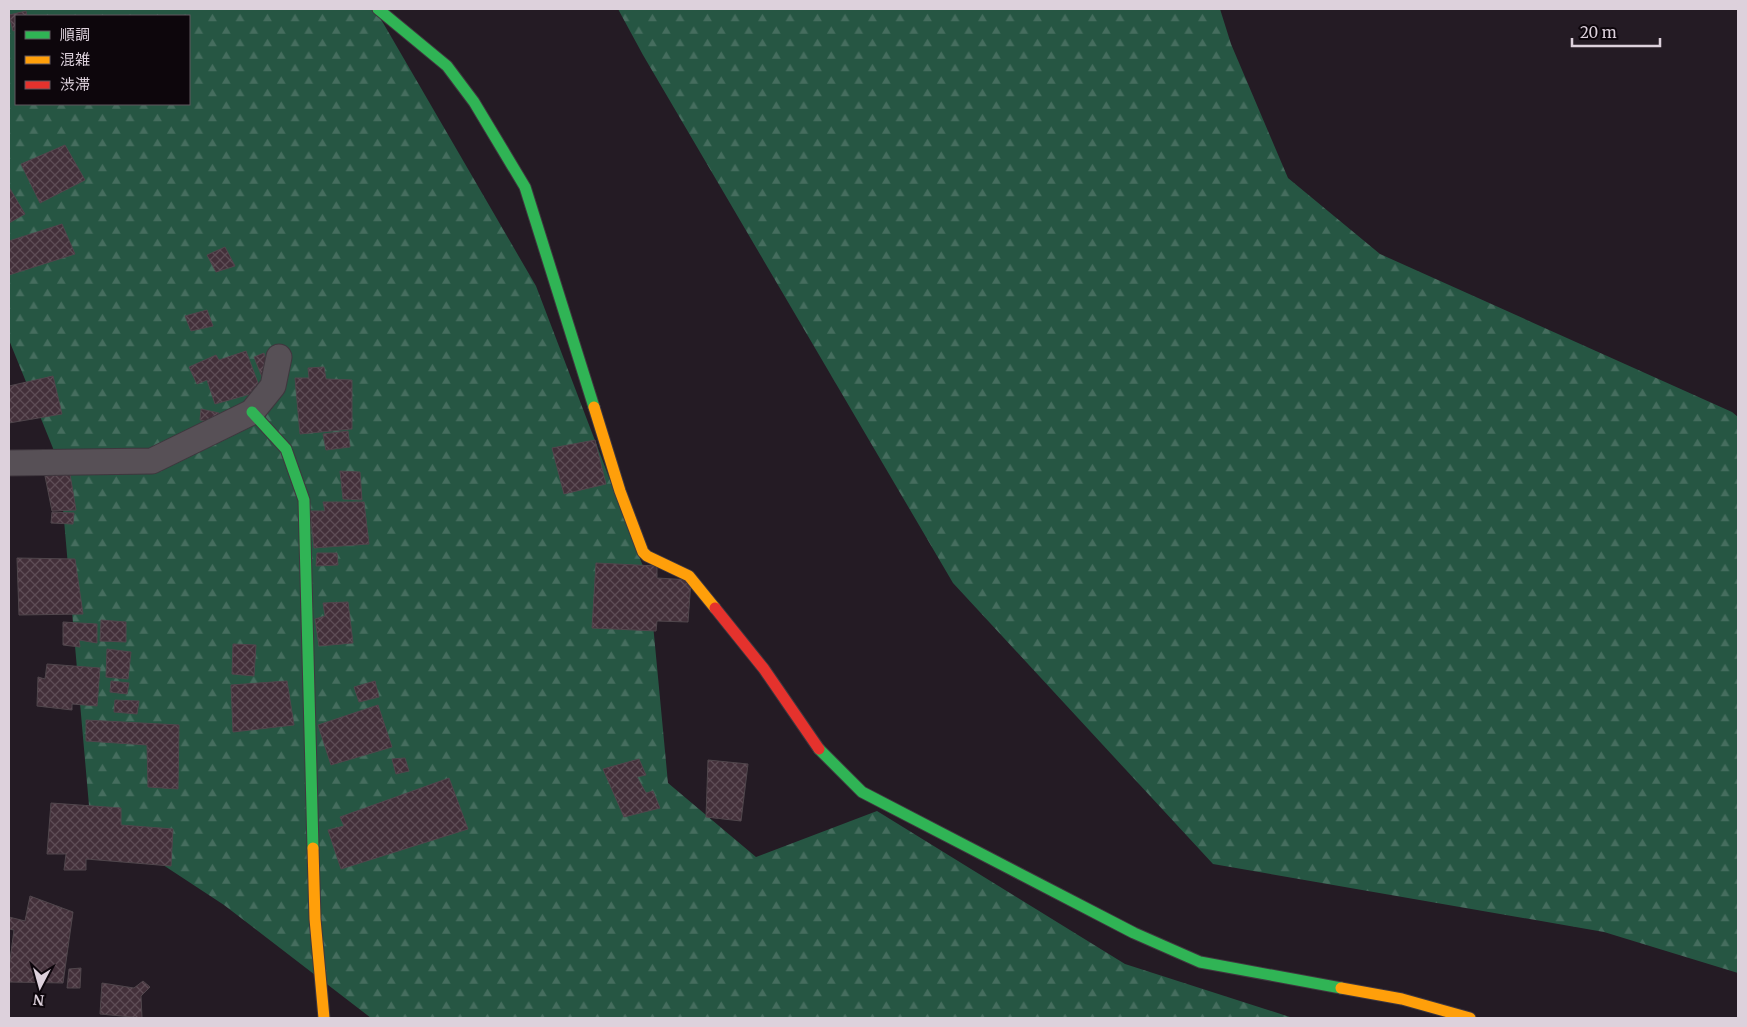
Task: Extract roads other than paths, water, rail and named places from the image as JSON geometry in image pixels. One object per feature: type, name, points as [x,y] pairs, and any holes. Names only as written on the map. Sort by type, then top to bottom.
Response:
[{"type":"street","points":[[378,9],[448,66],[474,102],[525,187],[620,491],[643,552],[688,576],[764,669],[822,753],[862,792],[1134,933],[1200,962],[1402,999],[1470,1018]]},
{"type":"street","points":[[9,463],[152,460],[252,412],[273,386],[279,357]]},
{"type":"street","points":[[252,412],[286,449],[304,500],[315,919],[324,1018]]}]
